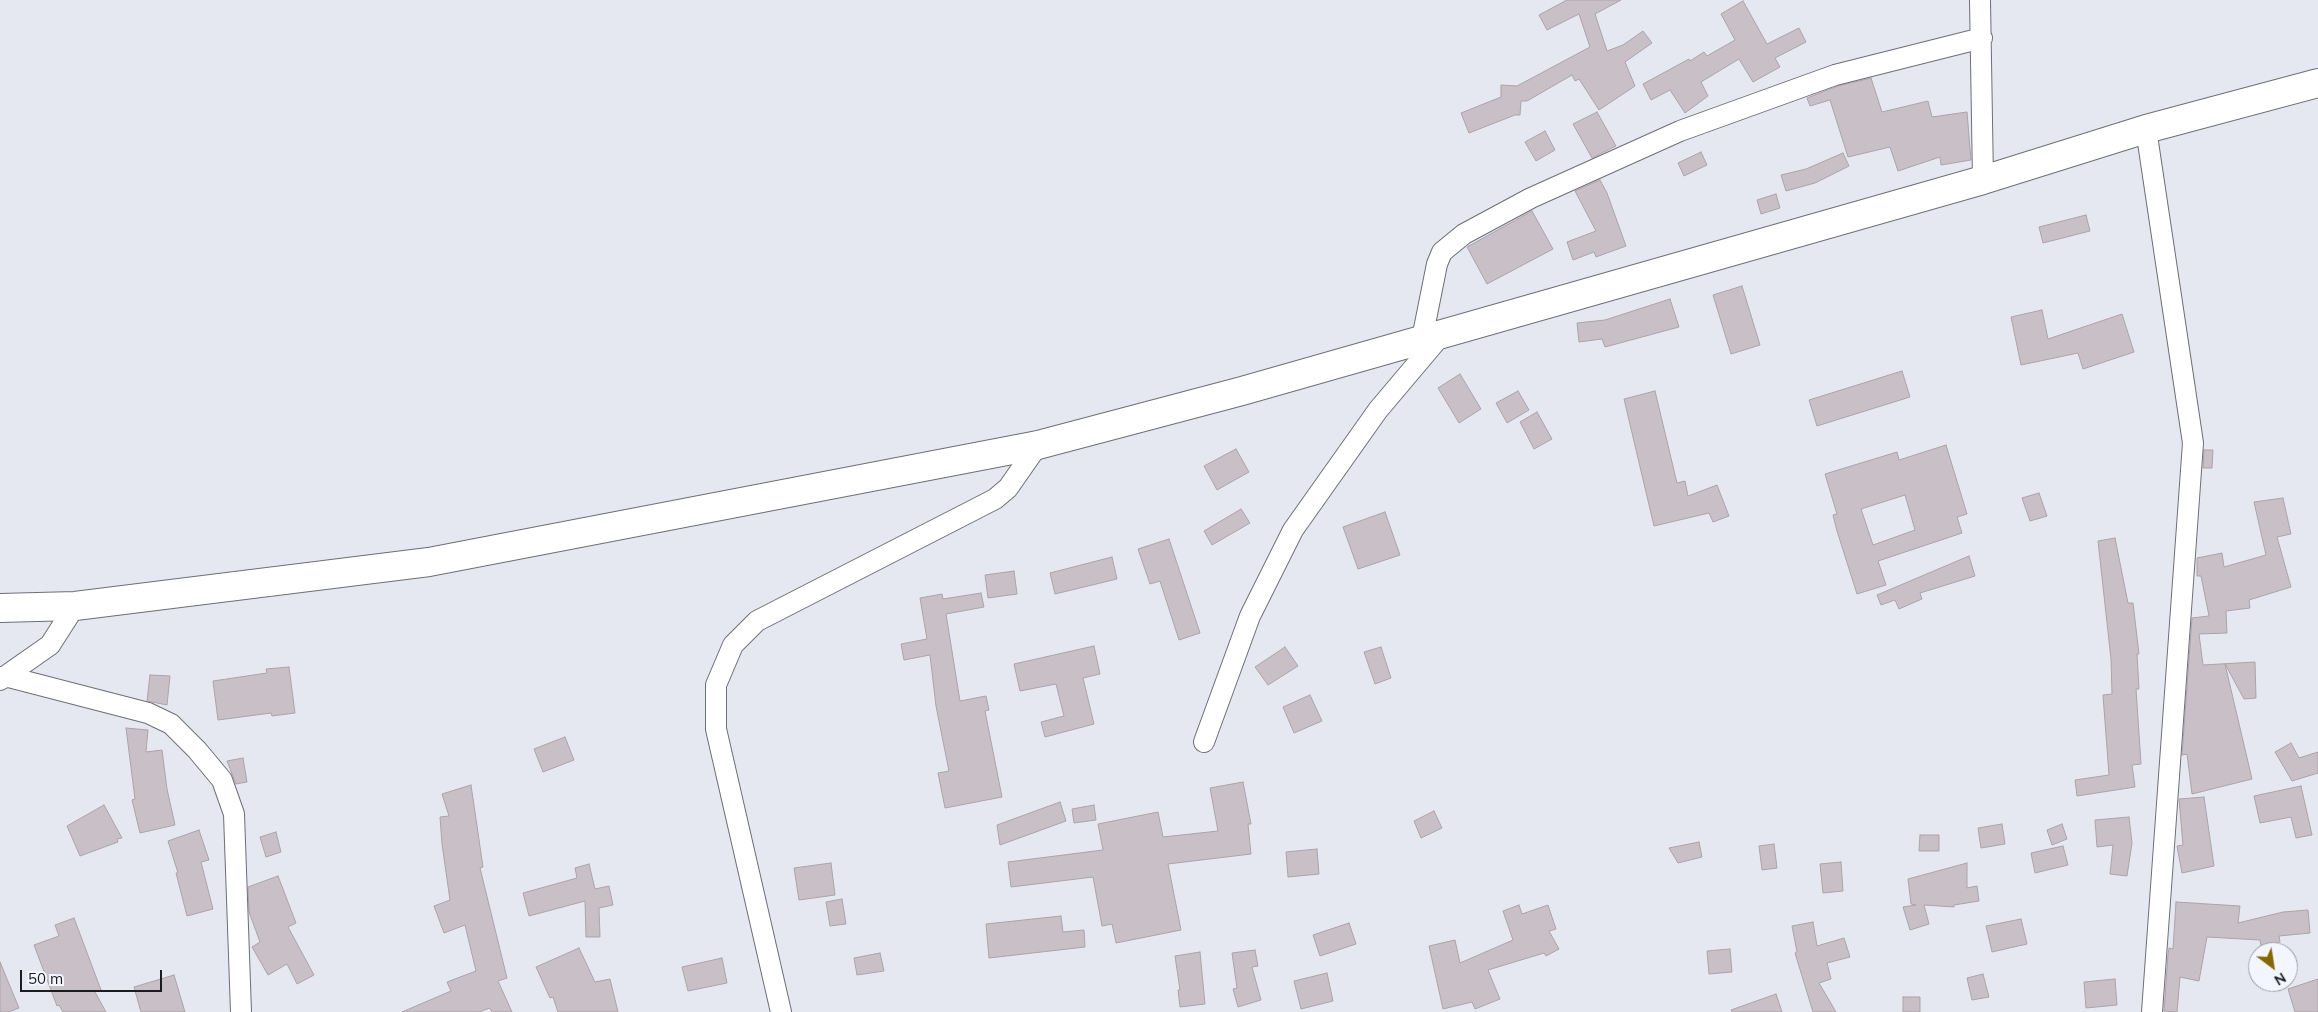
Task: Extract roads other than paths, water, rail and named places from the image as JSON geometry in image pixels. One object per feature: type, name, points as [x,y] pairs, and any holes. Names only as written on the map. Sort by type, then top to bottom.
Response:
[{"type":"main road","points":[[0,608],[75,606],[429,562],[1038,445],[1251,388],[1983,180],[2146,129],[2318,83]]},
{"type":"street","points":[[1980,0],[1983,180]]},
{"type":"street","points":[[1204,742],[1250,616],[1293,530],[1432,336],[1437,264],[1442,252],[1464,234],[1531,198],[1680,132],[1835,75],[1982,38]]},
{"type":"street","points":[[2146,129],[2193,443],[2152,1012]]},
{"type":"street","points":[[782,1012],[716,729],[716,685],[733,645],[757,620],[995,499],[1008,488],[1038,445]]},
{"type":"street","points":[[2,678],[50,645],[75,606]]},
{"type":"street","points":[[2,678],[156,717],[171,724],[197,750],[222,780],[234,814],[241,1012]]}]
